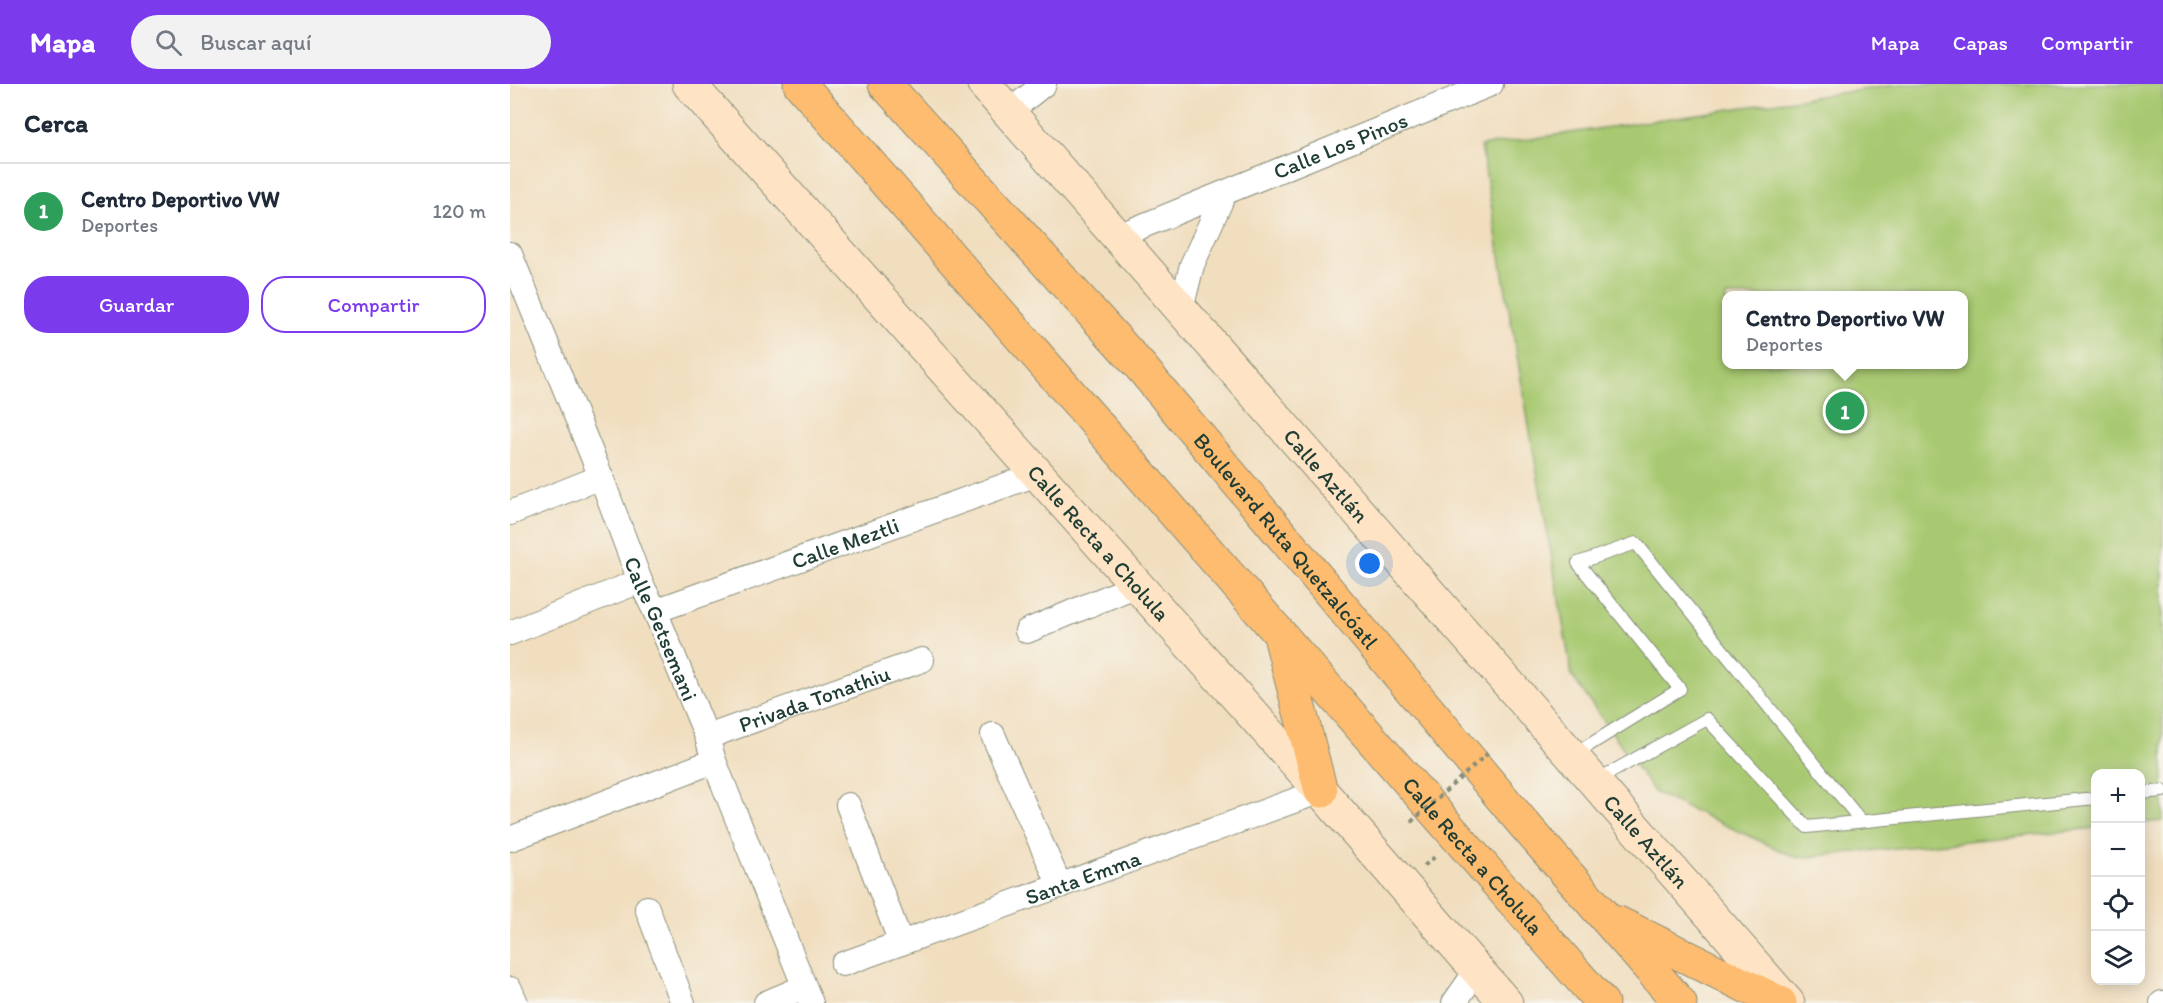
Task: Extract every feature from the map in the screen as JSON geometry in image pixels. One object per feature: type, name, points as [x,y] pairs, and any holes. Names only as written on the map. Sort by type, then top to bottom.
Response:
[{"type":"main road","name":"Calle Recta a Cholula","points":[[689,84],[1321,791],[1506,1003]]},
{"type":"main road","name":"Calle Recta a Cholula","points":[[800,84],[1602,1003]]},
{"type":"main road","name":"Boulevard Ruta Quetzalcóatl","points":[[885,84],[1148,375],[1522,822],[1680,1003]]},
{"type":"main road","name":"Calle Aztlán","points":[[984,84],[1788,1003]]},
{"type":"main road","points":[[1279,632],[1321,791]]},
{"type":"main road","points":[[1604,917],[1780,1003]]},
{"type":"street","points":[[1009,112],[1044,84]]},
{"type":"street","name":"Calle Los Pinos","points":[[1118,236],[1491,84]]},
{"type":"street","points":[[1181,309],[1192,265],[1224,194]]},
{"type":"street","name":"Calle Getsemani","points":[[510,254],[520,310],[601,477],[640,581],[655,611],[808,995]]},
{"type":"street","name":"Calle Meztli","points":[[655,611],[1037,474]]},
{"type":"street","points":[[510,513],[601,477]]},
{"type":"street","points":[[510,633],[640,581]]},
{"type":"street","points":[[1027,631],[1137,585]]},
{"type":"street","name":"Privada Tonathiu","points":[[706,737],[922,660]]},
{"type":"street","points":[[993,735],[1060,886]]},
{"type":"street","points":[[510,839],[714,761]]},
{"type":"street","name":"Santa Emma","points":[[843,964],[1321,791]]},
{"type":"street","points":[[848,805],[901,943]]},
{"type":"street","points":[[646,909],[683,1003]]},
{"type":"street","points":[[1454,1003],[1477,970]]},
{"type":"street","points":[[510,989],[516,1003]]},
{"type":"street","points":[[766,1003],[808,995]]},
{"type":"lane","points":[[1572,756],[1680,689],[1578,563],[1636,543],[1861,821]]},
{"type":"lane","points":[[1594,782],[1707,719],[1808,827],[2091,798]]},
{"type":"lane","points":[[2145,793],[2163,791]]},
{"type":"path","points":[[1412,822],[1488,753]]},
{"type":"path","points":[[1404,886],[1458,837]]},
{"type":"green space","points":[[1901,84],[2163,84],[2163,821],[2145,823],[2145,769],[2091,769],[2091,828],[1797,858],[1655,793],[1572,676],[1481,146]]},
{"type":"place","name":"Centro Deportivo VW","points":[[1845,411]]}]
